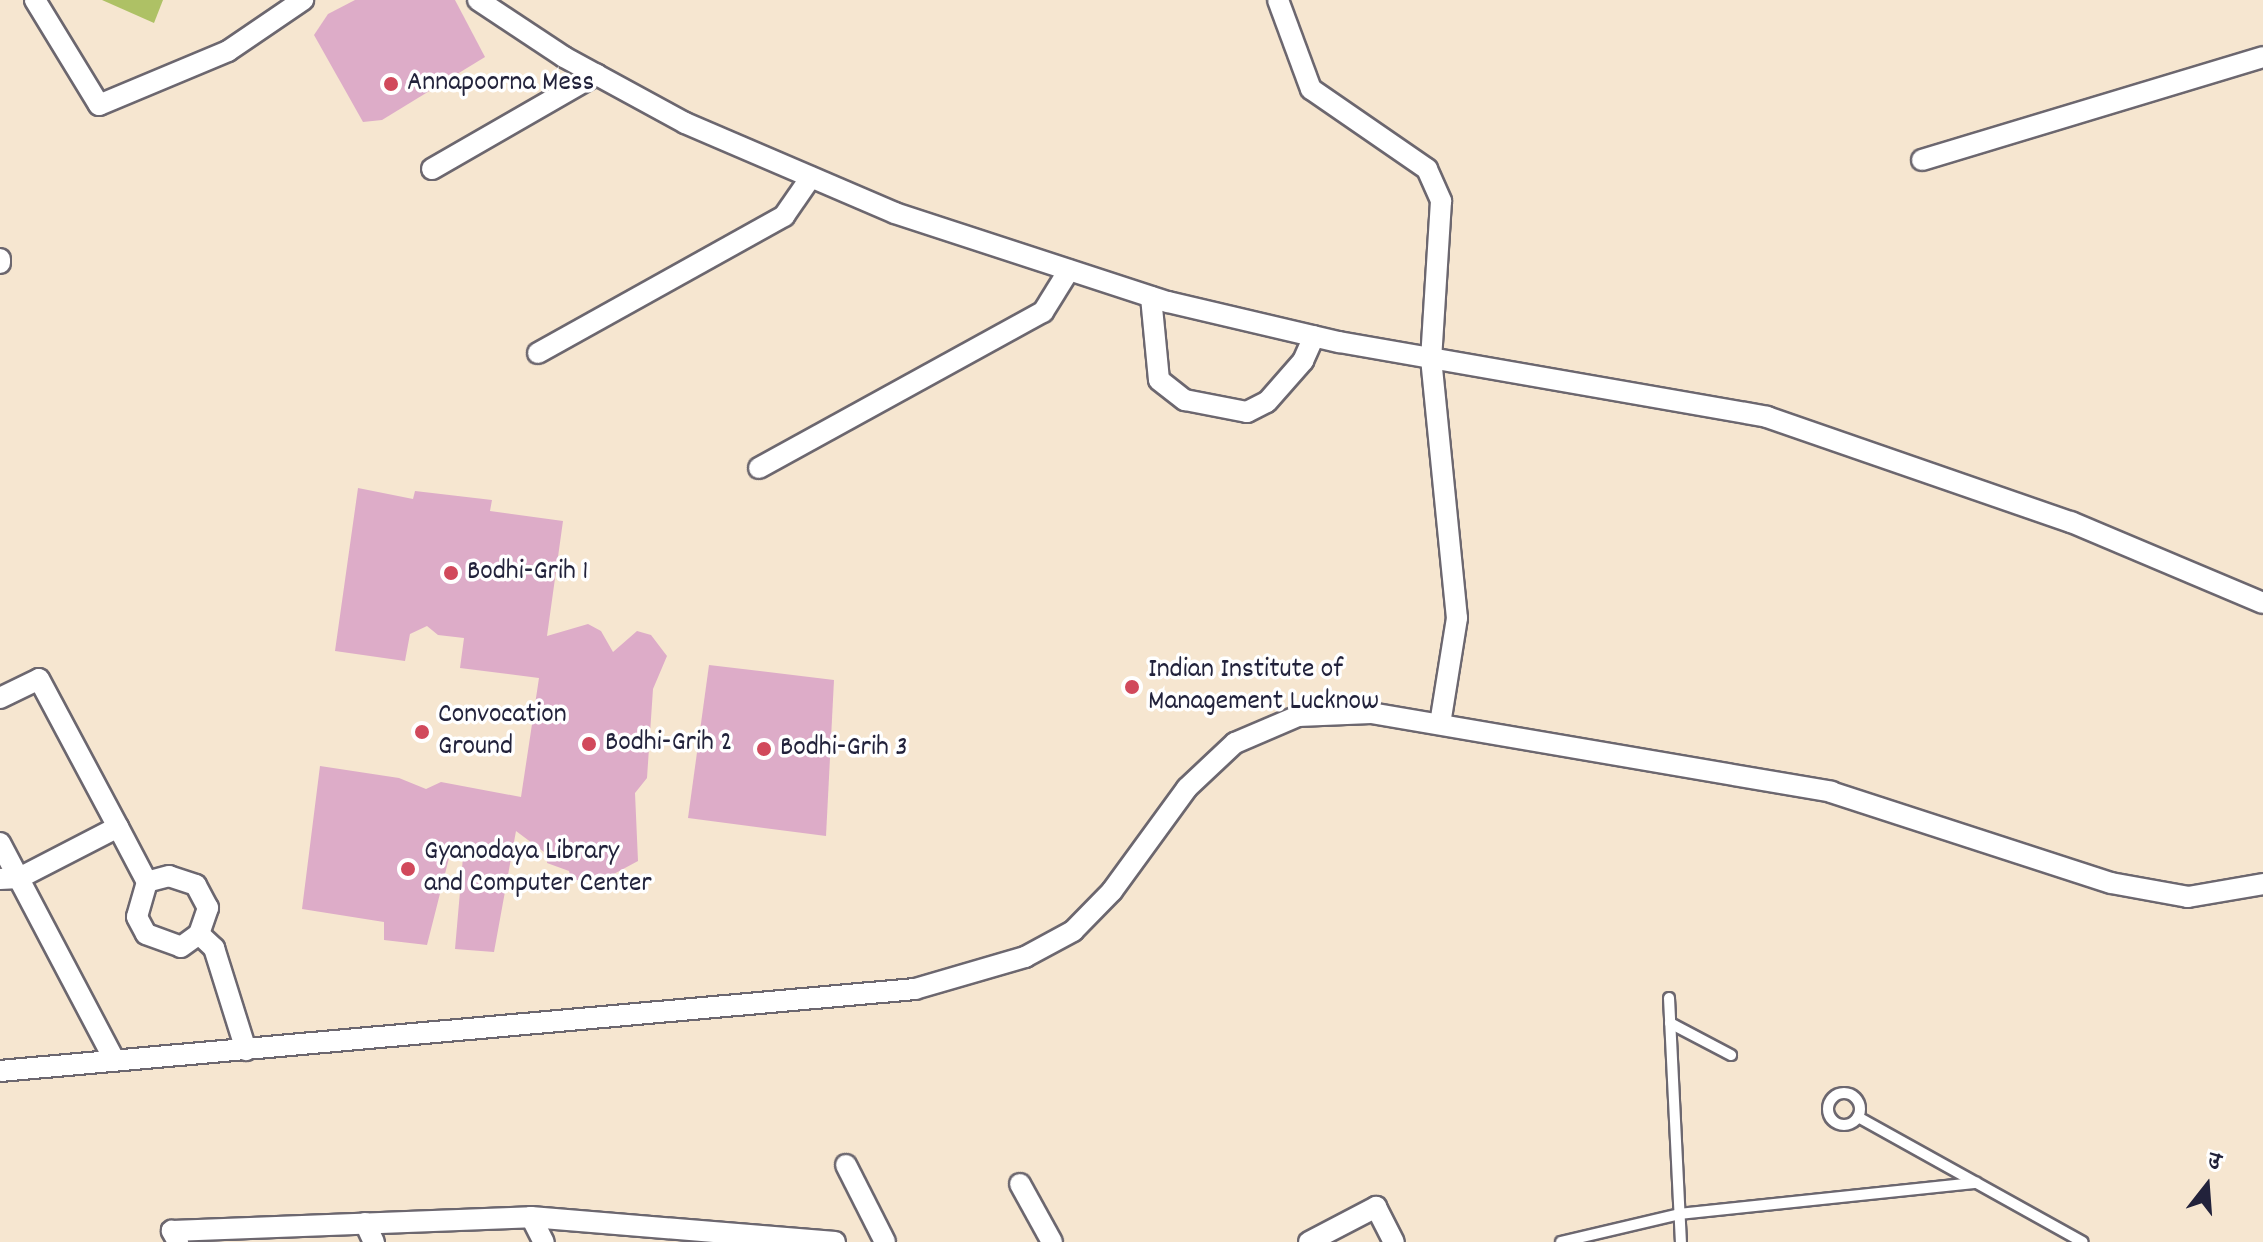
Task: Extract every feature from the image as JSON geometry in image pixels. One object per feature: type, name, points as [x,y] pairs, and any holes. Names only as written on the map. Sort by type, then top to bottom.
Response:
[{"type":"street","points":[[35,0],[99,105],[228,51],[303,0]]},
{"type":"street","points":[[478,0],[597,74],[685,123],[895,213],[1151,297],[1314,336],[1767,417],[2071,522],[2263,603]]},
{"type":"street","points":[[1278,0],[1311,89],[1427,169],[1441,201],[1431,358],[1457,618],[1440,724]]},
{"type":"street","points":[[1922,160],[2263,57]]},
{"type":"street","points":[[432,169],[597,74]]},
{"type":"street","points":[[538,353],[784,216],[811,177]]},
{"type":"street","points":[[759,468],[1043,312],[1069,270]]},
{"type":"street","points":[[1151,297],[1159,380],[1185,400],[1247,412],[1267,402],[1294,371],[1314,336]]},
{"type":"street","points":[[0,698],[39,679],[147,882],[137,917],[146,934],[181,947],[199,934],[208,908],[196,885],[169,876],[147,882]]},
{"type":"street","points":[[0,1071],[915,989],[1025,957],[1073,931],[1112,891],[1187,788],[1235,743],[1298,716],[1371,713],[1831,792],[2111,883],[2188,897],[2263,884]]},
{"type":"street","points":[[10,878],[118,827]]},
{"type":"street","points":[[0,843],[10,878],[115,1061]]},
{"type":"street","points":[[199,934],[214,948],[246,1050]]},
{"type":"street","points":[[846,1165],[885,1242]]},
{"type":"street","points":[[1020,1184],[1052,1242]]},
{"type":"street","points":[[1309,1242],[1376,1207],[1394,1242]]},
{"type":"street","points":[[531,1217],[544,1242]]},
{"type":"street","points":[[178,1242],[172,1231],[531,1217],[712,1237],[835,1242]]},
{"type":"street","points":[[365,1223],[374,1242]]},
{"type":"lane","points":[[1669,998],[1681,1242]]},
{"type":"lane","points":[[1670,1023],[1731,1055]]},
{"type":"lane","points":[[1858,1117],[2083,1242]]},
{"type":"lane","points":[[1561,1242],[1679,1214],[1976,1183]]},
{"type":"green space","points":[[102,0],[163,0],[154,23]]},
{"type":"building","name":"Annapoorna Mess","points":[[355,0],[455,0],[485,57],[382,120],[363,122],[314,35],[328,14]]},
{"type":"building","points":[[358,488],[413,499],[415,491],[492,500],[490,511],[563,521],[547,636],[588,624],[601,631],[613,652],[637,631],[651,635],[667,656],[653,689],[647,778],[635,793],[638,861],[597,883],[571,879],[569,871],[547,863],[548,855],[516,831],[494,952],[455,949],[463,857],[450,854],[427,945],[384,940],[384,922],[302,909],[320,766],[399,778],[426,789],[441,782],[521,797],[539,678],[460,668],[464,638],[438,635],[427,626],[410,634],[405,661],[335,651]]},
{"type":"building","name":"Bodhi-Grih 3","points":[[709,665],[834,680],[826,836],[688,818]]},
{"type":"place","name":"Annapoorna Mess","points":[[391,84]]},
{"type":"place","name":"Bodhi-Grih 1","points":[[451,573]]},
{"type":"place","name":"Indian Institute of Management Lucknow","points":[[1132,687]]},
{"type":"place","name":"Convocation Ground","points":[[422,732]]},
{"type":"place","name":"Bodhi-Grih 2","points":[[589,744]]},
{"type":"place","name":"Bodhi-Grih 3","points":[[764,749]]},
{"type":"place","name":"Gyanodaya Library and Computer Center","points":[[408,869]]}]
